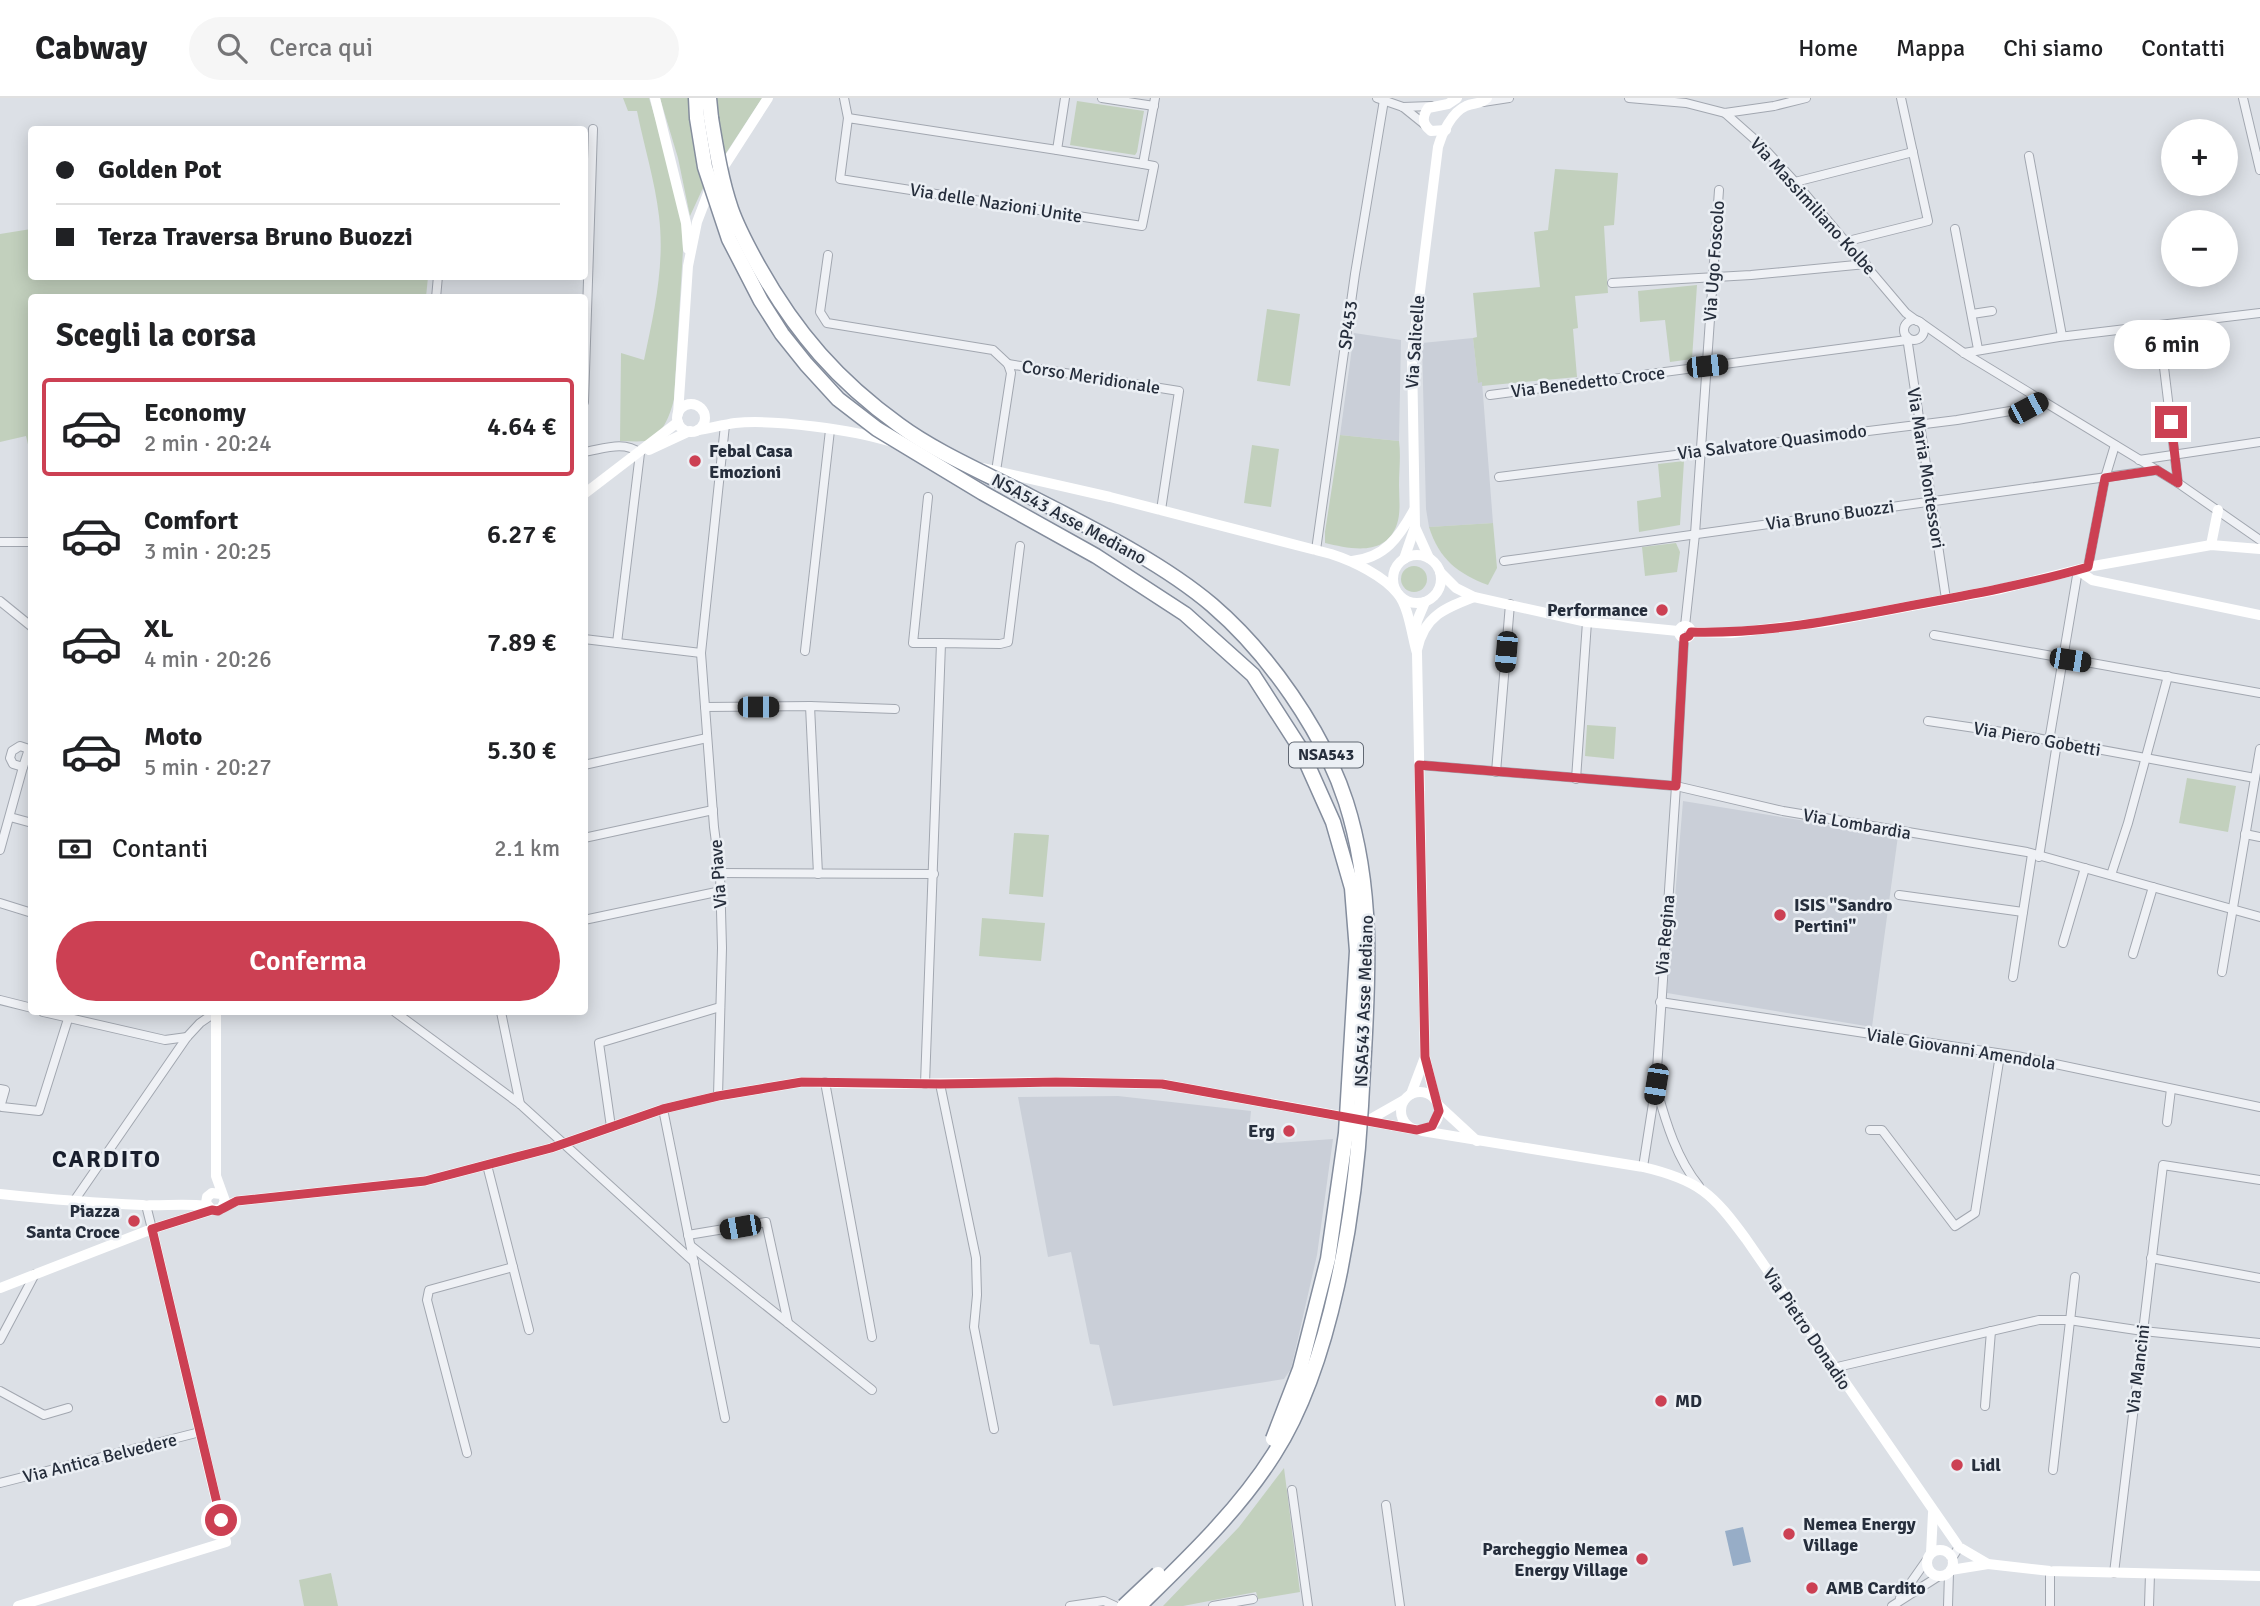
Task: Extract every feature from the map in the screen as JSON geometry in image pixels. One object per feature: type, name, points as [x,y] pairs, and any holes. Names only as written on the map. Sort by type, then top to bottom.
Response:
[{"type":"highway","name":"NSA543 Asse Mediano","points":[[695,98],[705,167],[720,217],[738,261],[782,334],[838,399],[877,429],[983,493],[1097,556],[1174,607],[1253,675],[1300,748],[1334,822],[1352,888],[1357,951],[1347,1120],[1328,1259],[1300,1369],[1275,1436],[1223,1513],[1124,1606]]},
{"type":"highway","name":"NSA543 Asse Mediano","points":[[709,98],[710,118],[731,209],[751,253],[787,313],[832,370],[903,429],[1103,534],[1173,577],[1212,606],[1262,657],[1292,694],[1320,743],[1345,800],[1365,887],[1369,954],[1359,1137],[1339,1272],[1315,1365],[1274,1455],[1228,1516],[1139,1606]]},
{"type":"street","points":[[655,98],[686,223],[688,266],[678,418],[683,428],[694,431]]},
{"type":"street","points":[[688,266],[697,222],[710,188],[768,98]]},
{"type":"street","name":"Via delle Nazioni Unite","points":[[844,98],[848,118],[840,179],[1142,226],[1154,166],[1143,164],[1155,102],[1102,98]]},
{"type":"street","points":[[1057,150],[1065,98]]},
{"type":"street","points":[[1381,99],[1404,107],[1431,107],[1448,104],[1457,98]]},
{"type":"street","points":[[1485,100],[1509,98]]},
{"type":"street","points":[[1629,98],[1686,103],[1725,113],[1806,98]]},
{"type":"street","points":[[1848,241],[1928,221],[1901,98]]},
{"type":"street","points":[[2243,98],[2260,170]]},
{"type":"street","name":"SP453","points":[[1316,550],[1381,99]]},
{"type":"street","name":"Via Salicelle","points":[[1415,527],[1412,355],[1436,158],[1441,137],[1462,108],[1485,100]]},
{"type":"street","points":[[1404,107],[1426,127],[1436,132],[1446,130]]},
{"type":"street","points":[[1426,127],[1426,112],[1431,107]]},
{"type":"street","name":"Via Massimiliano Kolbe","points":[[1725,113],[1761,145],[1848,241],[1899,303],[1919,322],[1964,353],[2178,483],[2260,540]]},
{"type":"street","points":[[848,118],[1143,164]]},
{"type":"street","name":"Via Salicelle","points":[[1426,127],[1436,158]]},
{"type":"street","points":[[588,294],[593,129]]},
{"type":"street","points":[[1795,182],[1913,152]]},
{"type":"street","points":[[2029,156],[2062,336]]},
{"type":"street","name":"Via Ugo Foscolo","points":[[1685,632],[1695,534],[1719,190]]},
{"type":"street","points":[[1955,229],[1978,349]]},
{"type":"street","name":"Corso Meridionale","points":[[828,255],[820,312],[827,323],[993,350],[1007,364],[1011,373],[996,471]]},
{"type":"street","points":[[1612,284],[1866,264]]},
{"type":"street","points":[[1899,303],[1906,336]]},
{"type":"street","points":[[1972,314],[1992,311]]},
{"type":"street","points":[[1964,353],[2062,336],[2259,313],[2260,325]]},
{"type":"street","points":[[1906,336],[1908,323],[1919,322],[1924,331],[1919,339]]},
{"type":"street","points":[[2159,326],[2178,483]]},
{"type":"street","name":"Via Massimiliano Kolbe","points":[[1906,336],[1912,340],[1927,337],[1946,341]]},
{"type":"street","name":"Via Benedetto Croce","points":[[1490,395],[1893,342],[1906,336]]},
{"type":"street","name":"Via Maria Montessori","points":[[1906,336],[1946,599]]},
{"type":"street","points":[[682,349],[683,377],[705,419],[694,431]]},
{"type":"street","name":"Corso Meridionale","points":[[1007,364],[1179,391],[1161,510]]},
{"type":"street","name":"Via Salvatore Quasimodo","points":[[1499,477],[2028,408],[2043,401]]},
{"type":"street","points":[[588,491],[640,453],[678,418],[683,406],[697,407],[725,425]]},
{"type":"street","points":[[640,453],[694,431],[725,425],[758,423],[830,430],[883,439],[996,471],[1316,550],[1352,561],[1413,603],[1425,602],[1435,595],[1439,588],[1440,572]]},
{"type":"street","name":"Via Piave","points":[[718,1096],[721,891],[701,653],[725,425]]},
{"type":"street","points":[[805,651],[830,430]]},
{"type":"street","points":[[2139,460],[2260,442]]},
{"type":"street","points":[[2013,977],[2023,912],[2036,855],[2063,658],[2115,445]]},
{"type":"street","points":[[588,451],[626,446],[640,453]]},
{"type":"street","points":[[617,643],[640,453]]},
{"type":"street","name":"Via Bruno Buozzi","points":[[1504,561],[2157,470]]},
{"type":"street","points":[[928,497],[913,643],[1008,642],[1020,546]]},
{"type":"street","points":[[1352,561],[1365,560],[1389,547],[1399,537],[1415,509]]},
{"type":"street","points":[[2211,545],[2218,510]]},
{"type":"street","points":[[1415,527],[1429,558],[1440,572],[1456,589],[1474,597],[1587,622],[1685,632],[1731,633],[1826,622],[2211,545],[2260,550]]},
{"type":"street","points":[[1415,527],[1404,559],[1394,576],[1415,648]]},
{"type":"street","points":[[0,542],[28,542]]},
{"type":"street","points":[[1404,559],[1417,555],[1429,558]]},
{"type":"street","points":[[2083,569],[2092,580],[2260,615]]},
{"type":"street","points":[[1415,648],[1435,615],[1474,597]]},
{"type":"street","points":[[0,601],[28,624]]},
{"type":"street","points":[[1425,602],[1417,621],[1415,648],[1425,1057],[1437,1102],[1436,1122],[1427,1129],[1417,1130],[1407,1126],[1400,1110],[1425,1057]]},
{"type":"street","points":[[1496,772],[1510,604]]},
{"type":"street","points":[[1576,779],[1587,622]]},
{"type":"street","points":[[1676,786],[1685,632]]},
{"type":"street","points":[[1934,635],[2260,693]]},
{"type":"street","points":[[588,639],[701,653]]},
{"type":"street","points":[[925,1084],[941,643]]},
{"type":"street","points":[[2111,875],[2168,676]]},
{"type":"street","points":[[810,706],[818,874]]},
{"type":"street","points":[[705,707],[810,706],[895,709]]},
{"type":"street","name":"Via Piero Gobetti","points":[[1928,721],[2255,778]]},
{"type":"street","points":[[588,764],[707,738]]},
{"type":"street","points":[[2222,972],[2260,749]]},
{"type":"street","name":"Via Lombardia","points":[[1419,765],[1676,786],[1783,811],[2036,855],[2260,917]]},
{"type":"street","points":[[0,850],[23,767]]},
{"type":"street","name":"Via Regina","points":[[1643,1167],[1656,1084],[1676,786]]},
{"type":"street","points":[[588,837],[713,810]]},
{"type":"street","points":[[10,817],[28,822]]},
{"type":"street","points":[[2245,834],[2260,837]]},
{"type":"street","points":[[2063,943],[2085,868]]},
{"type":"street","points":[[720,873],[934,874]]},
{"type":"street","points":[[2133,954],[2153,887]]},
{"type":"street","points":[[588,919],[721,891]]},
{"type":"street","points":[[1899,895],[2023,912]]},
{"type":"street","points":[[0,903],[28,912]]},
{"type":"street","points":[[0,999],[28,1007]]},
{"type":"street","name":"Viale Giovanni Amendola","points":[[1660,1002],[2017,1056],[2260,1107]]},
{"type":"street","points":[[611,1127],[599,1043],[720,1007]]},
{"type":"street","points":[[74,1201],[187,1037],[212,1015]]},
{"type":"street","points":[[0,1288],[152,1229],[215,1200],[216,1015]]},
{"type":"street","points":[[399,1015],[520,1104],[694,1262]]},
{"type":"street","points":[[503,1015],[520,1104]]},
{"type":"street","points":[[0,1089],[5,1090],[2,1107],[39,1111],[68,1016],[165,1040],[187,1037]]},
{"type":"street","points":[[1870,1130],[1882,1130],[1955,1226],[1975,1213],[2000,1055]]},
{"type":"street","name":"Via Pietro Donadio","points":[[0,1194],[146,1205],[237,1201],[425,1181],[565,1143],[663,1109],[718,1096],[802,1082],[1162,1084],[1673,1174],[1699,1187],[1722,1207],[1933,1513],[1953,1552],[1988,1564],[2050,1571],[2260,1576]]},
{"type":"street","points":[[825,1082],[872,1337]]},
{"type":"street","points":[[940,1084],[976,1258],[974,1327],[995,1429]]},
{"type":"street","name":"Via Regina","points":[[1656,1084],[1663,1114],[1678,1150],[1688,1172],[1699,1187]]},
{"type":"street","points":[[2167,1122],[2171,1089]]},
{"type":"street","points":[[1367,1121],[1408,1096],[1424,1092],[1477,1141]]},
{"type":"street","points":[[663,1109],[725,1418]]},
{"type":"street","points":[[487,1164],[529,1330]]},
{"type":"street","name":"Via Mancini","points":[[2114,1573],[2163,1165],[2260,1180]]},
{"type":"street","points":[[18,1606],[226,1542],[146,1205]]},
{"type":"street","points":[[688,1235],[766,1222],[788,1323]]},
{"type":"street","points":[[691,1246],[872,1390]]},
{"type":"street","points":[[2151,1258],[2260,1278]]},
{"type":"street","points":[[467,1453],[427,1300],[429,1290],[513,1267]]},
{"type":"street","points":[[0,1340],[35,1274]]},
{"type":"street","points":[[2053,1470],[2075,1277]]},
{"type":"street","points":[[1833,1368],[2039,1320],[2069,1320],[2260,1343]]},
{"type":"street","points":[[1985,1406],[1991,1331]]},
{"type":"street","points":[[0,1391],[44,1415],[68,1408]]},
{"type":"street","name":"Via Antica Belvedere","points":[[0,1483],[200,1432]]},
{"type":"street","points":[[1292,1490],[1308,1606]]},
{"type":"street","points":[[1386,1505],[1400,1606]]},
{"type":"street","points":[[1933,1513],[1929,1572],[1946,1573],[1988,1564]]},
{"type":"street","points":[[1894,1604],[1937,1550],[1953,1552],[1946,1573],[1948,1606]]},
{"type":"street","points":[[2050,1571],[2050,1606]]},
{"type":"street","points":[[1894,1604],[1946,1573]]},
{"type":"street","points":[[2149,1606],[2150,1574]]},
{"type":"street","points":[[1213,1606],[1253,1599]]},
{"type":"street","points":[[1070,1606],[1104,1601],[1115,1606]]},
{"type":"shaded area","points":[[1354,333],[1401,340],[1399,441],[1340,435]]},
{"type":"shaded area","points":[[1473,338],[1478,382],[1482,382],[1493,523],[1429,527],[1426,509],[1422,343]]},
{"type":"shaded area","name":"ISIS \"Sandro Pertini\"","points":[[1683,801],[1898,836],[1872,1027],[1667,993]]},
{"type":"shaded area","points":[[1118,1096],[1251,1111],[1249,1132],[1277,1143],[1333,1139],[1317,1255],[1291,1369],[1284,1379],[1113,1406],[1099,1345],[1090,1344],[1071,1252],[1048,1257],[1018,1097]]},
{"type":"green space","points":[[623,98],[649,98],[668,159],[682,222],[683,250],[674,399],[661,430],[651,439],[642,441],[620,441],[621,353],[644,360],[657,289],[660,234],[655,190],[637,111],[628,111]]},
{"type":"green space","points":[[660,98],[762,98],[702,190],[690,216],[678,158]]},
{"type":"green space","points":[[1077,101],[1144,111],[1135,155],[1070,145]]},
{"type":"green space","points":[[1555,169],[1618,173],[1614,225],[1604,226],[1608,293],[1575,296],[1578,328],[1573,329],[1577,377],[1482,386],[1482,382],[1478,383],[1473,338],[1477,337],[1473,293],[1540,287],[1534,232],[1548,230]]},
{"type":"green space","points":[[28,229],[28,280],[428,280],[426,294],[28,294],[28,444],[26,436],[0,442],[0,234]]},
{"type":"green space","points":[[1697,285],[1692,359],[1670,362],[1665,320],[1640,322],[1638,291]]},
{"type":"green space","points":[[1267,309],[1300,314],[1290,386],[1257,381]]},
{"type":"green space","points":[[1340,435],[1399,441],[1400,505],[1397,524],[1392,535],[1376,546],[1356,548],[1325,543]]},
{"type":"green space","points":[[1252,445],[1279,449],[1271,507],[1244,503]]},
{"type":"green space","points":[[1684,461],[1680,525],[1639,532],[1637,501],[1661,497],[1658,464]]},
{"type":"green space","points":[[1493,523],[1497,568],[1488,585],[1451,564],[1438,548],[1429,527]]},
{"type":"green space","points":[[1676,543],[1680,552],[1677,572],[1645,576],[1642,547]]},
{"type":"green space","points":[[1414,566],[1423,570],[1427,579],[1423,588],[1414,592],[1405,588],[1401,579],[1405,570]]},
{"type":"green space","points":[[1587,725],[1616,727],[1614,759],[1585,756]]},
{"type":"green space","points":[[2187,778],[2236,786],[2228,832],[2179,823]]},
{"type":"green space","points":[[1014,833],[1049,835],[1043,897],[1009,894]]},
{"type":"green space","points":[[982,918],[1045,923],[1041,961],[979,956]]},
{"type":"green space","points":[[1284,1468],[1300,1592],[1258,1599],[1256,1592],[1183,1606],[1163,1606],[1239,1527]]},
{"type":"green space","points":[[331,1573],[338,1606],[304,1606],[299,1580]]},
{"type":"water","points":[[1743,1527],[1751,1562],[1733,1566],[1725,1531]]},
{"type":"place","name":"Febal Casa Emozioni","points":[[695,461]]},
{"type":"place","name":"Performance","points":[[1662,610]]},
{"type":"place","name":"ISIS \"Sandro Pertini\"","points":[[1780,915]]},
{"type":"place","name":"Erg","points":[[1289,1131]]},
{"type":"place","name":"Piazza Santa Croce","points":[[134,1221]]},
{"type":"place","name":"MD","points":[[1661,1401]]},
{"type":"place","name":"Lidl","points":[[1957,1465]]},
{"type":"place","name":"Nemea Energy Village","points":[[1789,1534]]},
{"type":"place","name":"Parcheggio Nemea Energy Village","points":[[1642,1559]]},
{"type":"place","name":"AMB Cardito","points":[[1812,1588]]},
{"type":"district","name":"CARDITO","points":[[107,1159]]},
{"type":"route","points":[[221,1520],[152,1229],[212,1210],[218,1211],[237,1201],[425,1181],[551,1148],[663,1109],[718,1096],[802,1082],[1162,1084],[1417,1130],[1427,1129],[1436,1122],[1439,1111],[1425,1057],[1419,765],[1676,786],[1684,638],[1691,632],[1731,633],[1826,622],[2001,589],[2088,567],[2105,478],[2157,470],[2178,483],[2171,422]]}]
